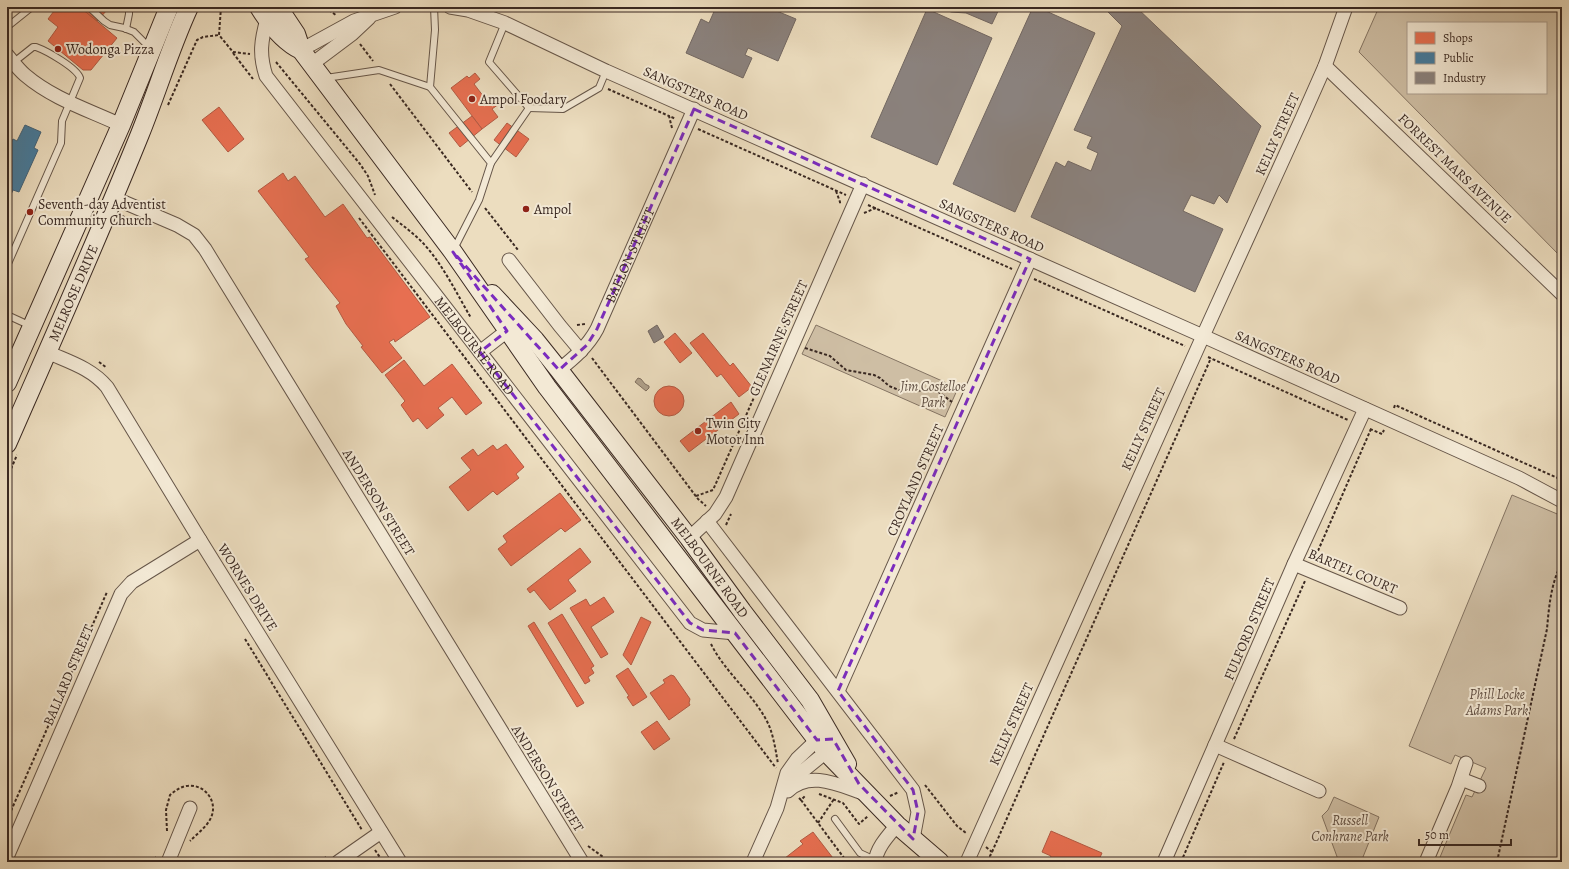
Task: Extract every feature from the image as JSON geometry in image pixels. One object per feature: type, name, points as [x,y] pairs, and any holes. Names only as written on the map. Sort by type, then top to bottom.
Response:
[{"type":"main road","name":"MELROSE DRIVE","points":[[7,383],[121,125],[169,7]]},
{"type":"main road","name":"MELROSE DRIVE","points":[[13,446],[47,352],[114,198],[190,9]]},
{"type":"main road","name":"MELBOURNE ROAD","points":[[264,10],[296,34],[301,50],[453,252],[547,387],[731,628],[863,789],[897,825],[940,862]]},
{"type":"main road","points":[[121,125],[140,134]]},
{"type":"main road","points":[[93,188],[114,198]]},
{"type":"main road","name":"MELBOURNE ROAD","points":[[453,252],[513,316],[559,370],[689,538],[742,611],[803,690],[817,711],[825,744]]},
{"type":"main road","points":[[28,334],[47,352]]},
{"type":"main road","name":"BAELON STREET","points":[[547,387],[559,370]]},
{"type":"main road","points":[[731,628],[742,611]]},
{"type":"street","points":[[312,64],[349,30],[375,13],[395,7]]},
{"type":"street","name":"SANGSTERS ROAD","points":[[450,7],[468,10],[504,23],[606,71],[863,184],[1520,478],[1562,501]]},
{"type":"street","name":"KELLY STREET","points":[[967,862],[1325,66],[1346,7]]},
{"type":"street","name":"MELBOURNE ROAD","points":[[264,10],[261,55],[266,76],[690,623],[703,630],[731,628]]},
{"type":"street","points":[[301,50],[349,30]]},
{"type":"street","points":[[10,59],[24,74],[40,87],[121,125]]},
{"type":"street","name":"FORREST MARS AVENUE","points":[[1325,66],[1562,294]]},
{"type":"street","name":"BAELON STREET","points":[[559,370],[584,348],[602,318],[694,110]]},
{"type":"street","name":"GLENAIRNE STREET","points":[[689,538],[711,517],[726,497],[863,184]]},
{"type":"street","name":"ANDERSON STREET","points":[[114,198],[177,225],[194,235],[205,249],[582,862]]},
{"type":"street","name":"CROYLAND STREET","points":[[838,691],[1030,259]]},
{"type":"street","points":[[509,260],[566,334],[584,348]]},
{"type":"street","points":[[480,352],[507,331]]},
{"type":"street","name":"WORNES DRIVE","points":[[47,352],[87,370],[98,377],[107,387],[400,862]]},
{"type":"street","name":"FULFORD STREET","points":[[1164,862],[1294,564],[1365,409]]},
{"type":"street","name":"SANGSTERS ROAD","points":[[1520,478],[1562,491]]},
{"type":"street","name":"MELBOURNE ROAD","points":[[711,517],[838,691],[913,790],[918,812],[912,839]]},
{"type":"street","name":"BALLARD STREET","points":[[7,857],[121,594],[132,582],[200,540]]},
{"type":"street","name":"BARTEL COURT","points":[[1294,564],[1400,608]]},
{"type":"street","points":[[777,808],[788,791],[825,744]]},
{"type":"street","points":[[753,862],[777,808],[787,772],[797,759],[825,744]]},
{"type":"street","points":[[1215,745],[1318,791]]},
{"type":"street","points":[[1426,862],[1461,779],[1466,763]]},
{"type":"street","points":[[1461,779],[1479,786]]},
{"type":"street","points":[[788,791],[800,782],[814,780],[863,789]]},
{"type":"street","points":[[168,862],[190,808]]},
{"type":"street","points":[[875,861],[882,844],[897,825]]},
{"type":"street","points":[[338,862],[381,832]]},
{"type":"lane","points":[[7,27],[32,7]]},
{"type":"lane","points":[[89,7],[110,25],[134,32],[151,50]]},
{"type":"lane","points":[[126,29],[129,7]]},
{"type":"lane","points":[[430,87],[435,30],[434,7]]},
{"type":"lane","points":[[504,23],[489,62],[529,108],[563,109],[599,88],[606,71]]},
{"type":"lane","points":[[7,266],[62,143],[62,121],[80,78],[78,74],[69,66],[36,47],[33,47],[10,59]]},
{"type":"lane","points":[[322,79],[379,70],[430,87],[491,163]]},
{"type":"lane","points":[[453,252],[479,200],[491,163],[529,108]]},
{"type":"lane","points":[[7,315],[28,334]]},
{"type":"lane","points":[[835,819],[860,853],[875,861]]},
{"type":"path","points":[[325,7],[340,18],[518,250]]},
{"type":"path","points":[[166,111],[197,40],[203,37],[219,35]]},
{"type":"path","points":[[233,52],[257,84]]},
{"type":"path","points":[[600,85],[669,116]]},
{"type":"path","points":[[836,190],[840,202],[837,209]]},
{"type":"path","points":[[358,217],[780,773]]},
{"type":"path","points":[[696,496],[713,490],[796,303]]},
{"type":"path","points":[[577,325],[582,330],[584,348],[591,358],[711,517],[725,527]]},
{"type":"path","points":[[804,347],[830,356],[846,370],[874,375],[898,390],[936,390],[953,403],[964,408]]},
{"type":"path","points":[[992,862],[990,856],[1211,358]]},
{"type":"path","points":[[96,360],[109,370]]},
{"type":"path","points":[[1181,862],[1371,430]]},
{"type":"path","points":[[7,478],[13,446]]},
{"type":"path","points":[[1497,862],[1547,629],[1549,604],[1556,573],[1562,562]]},
{"type":"path","points":[[7,820],[107,591],[110,588]]},
{"type":"path","points":[[242,633],[383,862]]},
{"type":"path","points":[[923,782],[957,826],[992,852]]},
{"type":"path","points":[[818,822],[834,799]]},
{"type":"path","points":[[800,800],[847,862]]},
{"type":"highlighted area","points":[[694,109],[1030,259],[838,691],[913,790],[918,812],[913,839],[859,784],[833,739],[817,740],[735,633],[703,630],[690,623],[480,352],[507,331],[453,252],[559,370],[587,345],[597,329]]},
{"type":"green space","points":[[1379,7],[1562,7],[1562,258],[1359,52]]},
{"type":"green space","name":"Jim Costelloe Park","points":[[816,325],[958,388],[945,417],[802,354]]},
{"type":"green space","name":"Phill Locke Adams Park","points":[[1512,495],[1562,516],[1562,862],[1438,862],[1466,795],[1472,797],[1486,768],[1455,755],[1451,764],[1409,746]]},
{"type":"green space","name":"Russell Conhrane Park","points":[[1334,797],[1379,817],[1361,862],[1339,862],[1322,816],[1328,810]]},
{"type":"shaded area","points":[[638,378],[649,386],[646,391],[635,382]]},
{"type":"building: Shops","points":[[57,7],[64,7],[70,11],[73,7],[80,7],[117,38],[91,70],[83,70],[48,41],[58,27],[48,19]]},
{"type":"building: Shops","points":[[84,7],[106,7],[108,9],[97,21],[82,9]]},
{"type":"building: Shops","name":"Ampol Foodary","points":[[475,73],[480,79],[474,84],[487,101],[493,96],[499,104],[492,109],[498,117],[482,129],[451,88],[467,76],[469,78]]},
{"type":"building: Shops","points":[[219,107],[244,139],[228,152],[202,120]]},
{"type":"building: Shops","points":[[472,116],[482,129],[460,147],[449,133]]},
{"type":"building: Shops","points":[[507,123],[529,139],[516,157],[494,140]]},
{"type":"building: Shops","points":[[283,173],[288,181],[295,176],[325,217],[343,204],[367,238],[370,237],[430,317],[395,342],[394,339],[389,342],[402,358],[382,373],[361,347],[363,346],[346,324],[336,306],[340,303],[305,259],[309,257],[258,191]]},
{"type":"building: Shops","points":[[675,333],[692,353],[680,363],[664,342]]},
{"type":"building: Shops","points":[[703,333],[730,366],[733,363],[752,387],[739,397],[721,374],[717,377],[690,343]]},
{"type":"building: Shops","points":[[404,360],[424,386],[452,364],[482,403],[466,415],[452,397],[438,408],[444,415],[427,429],[418,418],[413,422],[401,405],[405,401],[385,375]]},
{"type":"building: Shops","points":[[669,386],[680,390],[684,401],[680,412],[669,416],[658,412],[654,401],[658,390]]},
{"type":"building: Shops","points":[[731,402],[739,414],[689,452],[680,441]]},
{"type":"building: Shops","points":[[506,444],[524,467],[516,474],[519,478],[497,495],[493,491],[468,511],[449,487],[471,470],[461,458],[473,449],[478,456],[493,445],[497,450]]},
{"type":"building: Shops","points":[[560,493],[581,520],[565,532],[561,528],[511,566],[498,549],[507,542],[503,536]]},
{"type":"building: Shops","points":[[580,548],[591,562],[568,580],[576,591],[550,610],[534,590],[530,593],[527,589]]},
{"type":"building: Shops","points":[[604,597],[614,612],[591,627],[608,654],[601,658],[570,608],[586,599],[590,606]]},
{"type":"building: Shops","points":[[562,614],[594,666],[591,668],[594,673],[588,677],[590,681],[585,684],[548,623]]},
{"type":"building: Shops","points":[[641,617],[651,622],[631,665],[623,655]]},
{"type":"building: Shops","points":[[534,622],[584,703],[577,707],[528,626]]},
{"type":"building: Shops","points":[[628,668],[647,697],[633,706],[627,697],[629,696],[616,676]]},
{"type":"building: Shops","points":[[671,675],[674,676],[690,699],[690,705],[669,720],[650,693],[665,683],[663,680]]},
{"type":"building: Shops","points":[[657,721],[670,739],[654,750],[641,732]]},
{"type":"building: Shops","points":[[1051,831],[1102,853],[1098,862],[1048,862],[1051,856],[1042,852]]},
{"type":"building: Shops","points":[[813,832],[836,862],[780,862],[803,844],[800,841]]},
{"type":"building: Public","name":"Seventh-day Adventist Community Church","points":[[25,125],[41,132],[34,148],[38,150],[19,192],[13,190],[7,203],[7,147],[9,147],[13,139],[17,141]]},
{"type":"building: Industry","points":[[716,7],[767,7],[796,19],[778,61],[748,48],[745,55],[752,58],[743,78],[686,53],[701,19],[709,23]]},
{"type":"building: Industry","points":[[940,7],[1000,7],[992,24],[966,13],[951,12]]},
{"type":"building: Industry","points":[[1033,7],[1037,7],[1095,33],[1015,212],[953,184]]},
{"type":"building: Industry","points":[[1103,7],[1136,7],[1261,126],[1227,203],[1219,195],[1214,204],[1191,195],[1183,211],[1223,229],[1195,292],[1031,217],[1056,162],[1065,167],[1068,161],[1091,171],[1098,153],[1087,148],[1092,137],[1074,130],[1122,26]]},
{"type":"building: Industry","points":[[927,9],[992,38],[937,165],[871,137]]},
{"type":"building: Industry","points":[[657,325],[664,337],[654,343],[648,331]]},
{"type":"place","name":"Wodonga Pizza","points":[[58,49]]},
{"type":"place","name":"Ampol Foodary","points":[[472,99]]},
{"type":"place","name":"Ampol","points":[[526,209]]},
{"type":"place","name":"Seventh-day Adventist Community Church","points":[[30,212]]},
{"type":"place","name":"Twin City Motor Inn","points":[[698,431]]}]
